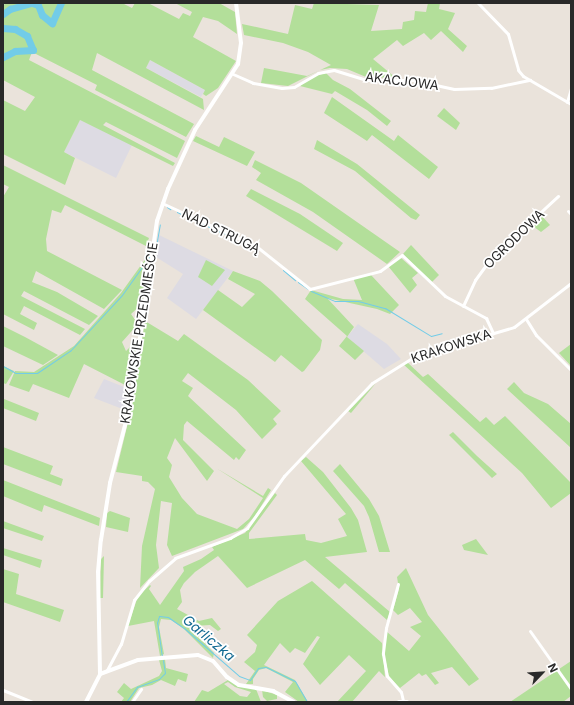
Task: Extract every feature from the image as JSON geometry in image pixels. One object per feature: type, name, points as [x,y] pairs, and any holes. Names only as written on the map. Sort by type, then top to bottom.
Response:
[{"type":"main road","name":"KRAKOWSKIE PRZEDMIEŚCIE","points":[[86,702],[100,674],[98,572],[104,516],[130,406],[157,226],[162,203],[200,121],[233,74],[239,60],[241,45],[236,3]]},
{"type":"main road","points":[[100,674],[107,670],[138,660],[188,655],[210,659],[227,677],[239,684],[276,692],[294,702]]},
{"type":"street","points":[[478,3],[508,34],[518,70],[530,80],[571,104]]},
{"type":"street","name":"AKACJOWA","points":[[233,74],[260,85],[282,88],[294,87],[318,73],[334,70],[367,80],[413,80],[454,88],[491,88],[530,80]]},
{"type":"street","points":[[567,102],[571,88]]},
{"type":"street","name":"OGRODOWA","points":[[463,306],[475,280],[492,257],[558,196]]},
{"type":"street","name":"NAD STRUGĄ","points":[[162,203],[256,246],[310,290],[380,271],[402,255],[434,288],[486,318],[493,333]]},
{"type":"street","points":[[568,211],[571,214]]},
{"type":"street","name":"KRAKOWSKA","points":[[107,670],[123,639],[134,600],[149,581],[175,558],[230,538],[247,528],[272,491],[344,411],[386,372],[434,349],[514,327],[526,320],[571,283]]},
{"type":"street","points":[[526,320],[536,335],[571,370]]},
{"type":"street","points":[[398,584],[386,628],[383,654],[387,676],[402,694],[403,702]]},
{"type":"street","points":[[530,631],[571,689]]},
{"type":"street","points":[[132,702],[141,689]]},
{"type":"street","points":[[3,690],[32,702]]},
{"type":"shaded area","points":[[150,60],[205,90],[201,97],[146,68]]},
{"type":"shaded area","points":[[80,120],[132,145],[116,178],[64,152]]},
{"type":"shaded area","points":[[159,235],[233,271],[196,319],[167,298],[183,274],[156,257]]},
{"type":"shaded area","points":[[358,324],[387,344],[401,359],[384,369],[347,337]]},
{"type":"shaded area","points":[[104,379],[129,389],[125,410],[94,398]]},
{"type":"green space","points":[[7,3],[122,3],[132,8],[135,3],[148,3],[179,19],[183,13],[190,16],[192,12],[175,3],[219,3],[235,12],[237,34],[218,21],[203,17],[193,37],[236,61],[218,88],[206,96],[203,94],[205,90],[150,60],[146,68],[203,99],[204,110],[97,53],[92,70],[194,124],[186,137],[95,90],[97,85],[32,52],[29,60],[185,141],[177,158],[106,122],[103,125],[175,163],[173,166],[80,120],[64,152],[75,158],[65,185],[3,154],[3,100],[25,111],[35,97],[3,80],[3,5]]},
{"type":"green space","points":[[314,3],[379,5],[371,31],[402,29],[403,22],[414,20],[415,11],[426,12],[428,3],[440,3],[439,9],[455,13],[448,29],[467,46],[463,52],[441,31],[431,40],[424,33],[403,46],[397,40],[373,59],[396,78],[366,77],[347,69],[330,68],[320,70],[331,65],[308,52],[283,43],[244,35],[242,24],[288,34],[295,5],[312,9]]},
{"type":"green space","points":[[264,68],[307,76],[319,70],[288,86],[261,83]]},
{"type":"green space","points":[[326,73],[333,80],[350,89],[391,121],[387,126],[367,110],[335,91],[332,94],[300,86],[311,77]]},
{"type":"green space","points":[[332,97],[394,141],[398,135],[438,167],[429,179],[372,135],[367,141],[324,113]]},
{"type":"green space","points":[[444,108],[460,123],[456,130],[437,116]]},
{"type":"green space","points":[[196,136],[219,147],[224,137],[255,152],[247,166],[193,141]]},
{"type":"green space","points":[[317,140],[357,164],[420,215],[416,220],[411,218],[355,171],[314,149]]},
{"type":"green space","points":[[255,160],[301,183],[400,252],[387,264],[313,212],[256,180],[261,173],[252,167]]},
{"type":"green space","points":[[3,165],[149,238],[146,246],[65,205],[61,213],[52,210],[46,239],[47,251],[122,290],[104,309],[36,271],[32,282],[57,292],[98,316],[89,325],[24,291],[21,296],[85,329],[80,335],[24,306],[20,314],[37,323],[34,330],[3,314],[3,197],[9,187],[3,184]]},
{"type":"green space","points":[[251,189],[300,214],[343,243],[337,251],[246,196]]},
{"type":"green space","points":[[541,215],[550,225],[541,232],[530,224]]},
{"type":"green space","points":[[411,245],[439,275],[431,283],[403,254]]},
{"type":"green space","points":[[149,254],[142,304],[131,314],[138,324],[122,342],[126,351],[137,340],[129,387],[84,364],[69,398],[33,384],[29,392],[9,385],[15,371],[34,372],[74,346],[121,293]]},
{"type":"green space","points":[[400,257],[418,273],[412,278],[417,285],[410,293],[388,266]]},
{"type":"green space","points":[[206,260],[225,270],[212,286],[198,277]]},
{"type":"green space","points":[[233,271],[260,281],[322,340],[320,350],[304,371],[302,372],[281,355],[275,362],[203,310],[218,290],[242,307],[255,294],[228,279]]},
{"type":"green space","points":[[371,275],[399,305],[390,314],[377,309],[327,298],[354,327],[347,337],[364,351],[355,360],[339,346],[347,336],[305,299],[311,290],[343,299],[362,300],[353,278]]},
{"type":"green space","points":[[145,321],[178,341],[184,334],[248,380],[281,411],[273,419],[277,424],[262,439],[236,410],[188,373],[182,381],[193,388],[188,396],[246,450],[239,460],[236,457],[234,460],[187,421],[184,425],[183,440],[214,471],[207,481],[175,438],[167,458],[172,465],[169,477],[182,498],[197,514],[237,529],[249,519],[263,498],[216,468],[263,496],[268,488],[271,490],[255,516],[243,529],[172,556],[167,545],[172,503],[161,501],[156,545],[159,568],[140,588],[142,546],[155,489],[148,482],[142,481],[142,476],[116,472],[132,406]]},
{"type":"green space","points":[[3,326],[58,355],[43,365],[3,346]]},
{"type":"green space","points":[[571,344],[571,366],[559,353]]},
{"type":"green space","points":[[407,362],[423,377],[428,374],[480,422],[486,417],[494,425],[505,416],[571,483],[571,493],[551,508],[522,473],[403,364]]},
{"type":"green space","points":[[3,366],[14,371],[6,384],[3,383]]},
{"type":"green space","points":[[514,382],[524,393],[548,404],[571,424],[571,448],[507,389]]},
{"type":"green space","points":[[376,383],[351,413],[348,411]]},
{"type":"green space","points":[[4,399],[39,413],[36,421],[3,408]]},
{"type":"green space","points":[[453,432],[497,474],[492,478],[449,435]]},
{"type":"green space","points":[[3,447],[53,466],[50,474],[63,479],[61,486],[3,464]]},
{"type":"green space","points":[[306,457],[323,472],[351,508],[358,520],[367,552],[325,557],[390,612],[387,620],[345,583],[339,589],[305,560],[247,588],[218,556],[195,572],[184,583],[180,590],[182,602],[177,609],[199,621],[212,618],[221,629],[218,631],[210,625],[194,626],[191,629],[214,653],[213,658],[184,629],[171,620],[161,619],[159,627],[164,654],[160,656],[154,621],[128,626],[138,596],[150,585],[151,586],[149,589],[160,605],[184,571],[183,567],[201,559],[214,550],[212,547],[245,533],[275,493],[277,495],[249,533],[249,539],[305,534],[306,540],[321,543],[347,536],[338,519],[346,514],[301,461]]},
{"type":"green space","points":[[340,464],[369,499],[379,516],[390,552],[379,552],[369,517],[364,506],[333,471]]},
{"type":"green space","points":[[3,480],[100,518],[99,526],[44,505],[42,512],[3,496]]},
{"type":"green space","points":[[110,511],[130,518],[128,532],[106,527],[107,513]]},
{"type":"green space","points":[[3,521],[44,536],[42,541],[3,528]]},
{"type":"green space","points":[[476,539],[488,555],[464,550],[462,545]]},
{"type":"green space","points":[[3,548],[42,560],[40,568],[3,555]]},
{"type":"green space","points":[[104,556],[103,598],[100,598],[101,559]]},
{"type":"green space","points":[[406,568],[428,615],[479,679],[469,686],[452,667],[431,673],[439,683],[435,685],[426,674],[422,676],[419,673],[400,688],[389,677],[384,653],[386,631],[409,651],[421,636],[410,627],[422,622],[410,608],[398,615],[393,610],[399,589],[397,577]]},
{"type":"green space","points":[[3,569],[19,574],[16,594],[64,610],[60,622],[3,602]]},
{"type":"green space","points":[[312,581],[382,643],[385,677],[379,671],[352,702],[337,702],[366,671],[349,655],[320,685],[303,664],[320,637],[317,636],[305,653],[295,648],[290,653],[280,643],[264,665],[295,680],[308,702],[299,702],[285,692],[293,682],[266,668],[259,670],[253,679],[253,684],[246,684],[255,671],[244,662],[255,652],[257,645],[247,635],[278,601]]},
{"type":"green space","points":[[165,659],[166,668],[188,674],[186,682],[178,679],[175,686],[161,680],[152,685],[139,688],[130,702],[121,702],[124,698],[117,692],[124,683],[131,689],[159,676],[162,671],[159,660]]},
{"type":"green space","points":[[571,661],[571,696],[563,702],[510,702]]},
{"type":"green space","points":[[228,680],[256,689],[261,702],[194,702],[202,690],[208,692]],"holes":[[[228,682],[235,687],[251,692],[247,697],[240,696],[224,684]]]},
{"type":"green space","points":[[262,690],[277,695],[277,699],[267,701],[263,697]]},
{"type":"waterway","points":[[3,14],[10,9],[31,3]]},
{"type":"waterway","points":[[32,3],[38,5],[42,15],[52,23],[61,3]]},
{"type":"waterway","points":[[3,28],[15,29],[27,36],[33,50],[15,51],[3,57]]},
{"type":"waterway","points":[[177,212],[212,228]]},
{"type":"waterway","points":[[155,252],[160,224]]},
{"type":"waterway","points":[[218,231],[229,235]]},
{"type":"waterway","points":[[252,246],[257,249]]},
{"type":"waterway","points":[[15,373],[37,373],[70,351],[122,295],[149,257]]},
{"type":"waterway","points":[[283,270],[295,280]]},
{"type":"waterway","points":[[298,282],[308,289]]},
{"type":"waterway","points":[[311,291],[335,301],[358,301],[385,308],[431,336],[442,333]]},
{"type":"waterway","points":[[3,366],[14,372]]},
{"type":"waterway","name":"Garliczka","points":[[162,657],[157,623],[159,616],[168,617],[184,628],[239,676],[250,680],[258,668],[266,667],[295,681],[307,702]]},
{"type":"waterway","name":"Garliczka","points":[[126,702],[137,687],[159,679],[165,673],[163,660]]}]
